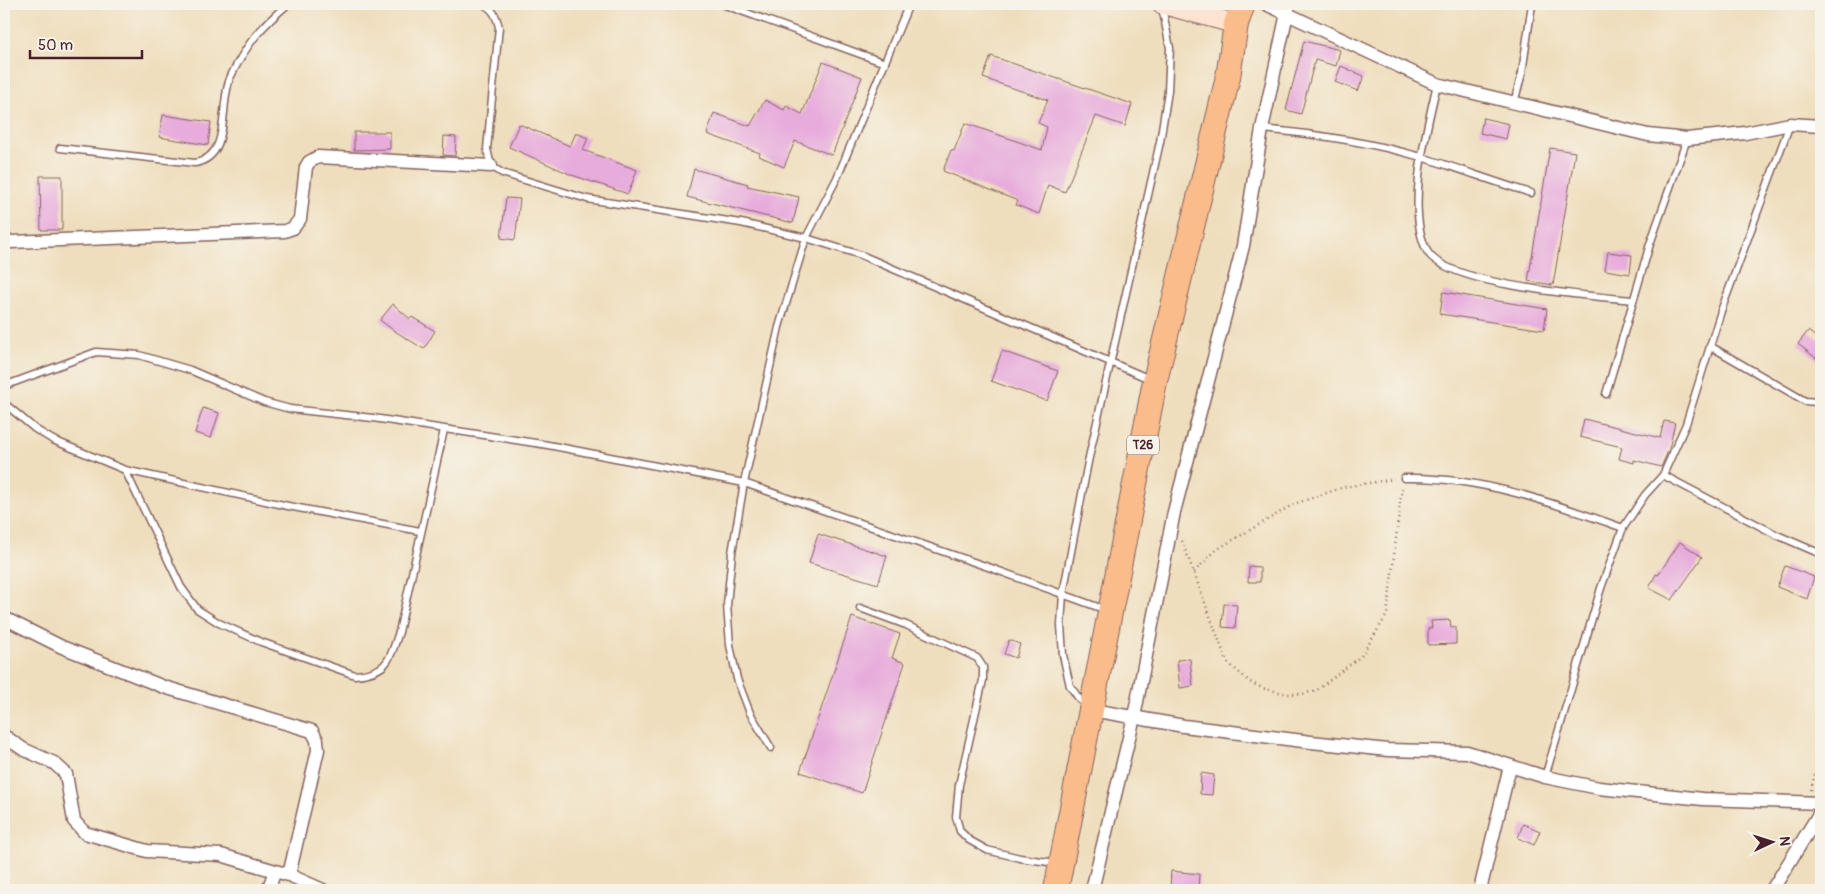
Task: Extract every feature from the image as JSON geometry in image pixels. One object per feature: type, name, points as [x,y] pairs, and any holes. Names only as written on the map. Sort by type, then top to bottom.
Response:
[{"type":"highway","name":"T26","points":[[1056,890],[1155,381],[1228,77],[1239,14]]},
{"type":"street","points":[[1162,4],[1239,14]]},
{"type":"street","points":[[1266,4],[1288,8],[1437,84],[1513,104],[1648,135],[1687,138],[1745,133],[1790,124],[1821,126]]},
{"type":"street","points":[[1092,890],[1134,717],[1174,512],[1243,246],[1262,128],[1288,8]]},
{"type":"street","points":[[4,240],[12,242],[285,231],[293,228],[300,219],[306,167],[308,162],[318,157],[491,166]]},
{"type":"street","points":[[4,618],[69,650],[164,687],[312,731],[317,740],[318,750],[289,875]]},
{"type":"street","points":[[1092,710],[1311,742],[1388,750],[1467,752],[1545,777],[1599,788],[1703,799],[1815,802]]},
{"type":"street","points":[[4,736],[23,749],[54,763],[66,774],[74,821],[84,833],[147,851],[221,855],[289,875],[323,890]]},
{"type":"street","points":[[1480,890],[1510,766]]},
{"type":"street","points":[[1772,890],[1821,812]]},
{"type":"street","points":[[268,890],[276,871]]},
{"type":"lane","points":[[60,148],[195,163],[204,161],[212,156],[218,144],[229,79],[251,39],[288,4]]},
{"type":"lane","points":[[482,4],[492,8],[497,16],[499,27],[487,149],[491,166],[502,173],[587,199],[741,223],[806,238],[861,255],[1155,381]]},
{"type":"lane","points":[[722,4],[885,63]]},
{"type":"lane","points":[[771,748],[750,713],[737,679],[730,644],[727,605],[732,553],[744,483],[775,344],[806,238],[837,178],[909,4]]},
{"type":"lane","points":[[1092,710],[1080,700],[1070,686],[1062,640],[1063,594],[1088,462],[1112,363],[1160,142],[1168,91],[1170,48],[1162,4]]},
{"type":"lane","points":[[1513,104],[1522,73],[1532,4]]},
{"type":"lane","points":[[1437,84],[1420,157],[1419,219],[1422,237],[1428,253],[1438,263],[1475,278],[1506,284],[1633,300]]},
{"type":"lane","points":[[1545,777],[1601,588],[1623,528],[1645,495],[1663,475],[1686,424],[1710,346],[1790,124]]},
{"type":"lane","points":[[1262,128],[1340,139],[1420,157],[1531,193]]},
{"type":"lane","points":[[1606,394],[1633,300],[1671,180],[1687,138]]},
{"type":"lane","points":[[1710,346],[1805,401],[1817,402],[1821,400]]},
{"type":"lane","points":[[4,386],[77,357],[96,352],[139,355],[190,370],[264,402],[290,409],[373,418],[548,445],[744,483],[1111,612]]},
{"type":"lane","points":[[4,403],[35,429],[53,440],[125,470],[288,506],[420,531]]},
{"type":"lane","points":[[125,470],[181,587],[197,609],[219,623],[261,642],[355,675],[380,670],[389,660],[399,632],[444,430]]},
{"type":"lane","points":[[1663,475],[1777,535],[1821,554]]},
{"type":"lane","points":[[1404,478],[1445,478],[1473,483],[1530,497],[1623,528]]},
{"type":"lane","points":[[860,608],[915,629],[977,658],[983,667],[983,680],[960,785],[956,817],[960,831],[969,840],[987,850],[1020,858],[1060,864]]},
{"type":"path","points":[[1182,540],[1227,662],[1250,682],[1262,688],[1287,694],[1303,694],[1317,690],[1361,656],[1387,615],[1404,478],[1344,486],[1294,504],[1216,550],[1194,572]]},
{"type":"path","points":[[1815,802],[1821,749]]},
{"type":"building","points":[[1304,41],[1340,50],[1336,66],[1315,60],[1301,114],[1286,110]]},
{"type":"building","points":[[991,56],[1132,104],[1125,126],[1096,116],[1065,192],[1048,185],[1039,214],[1016,205],[1018,201],[943,171],[951,150],[954,151],[965,123],[1042,150],[1047,127],[1038,123],[1048,100],[983,78]]},
{"type":"building","points":[[823,62],[862,77],[832,155],[795,141],[784,167],[759,156],[760,153],[707,134],[714,113],[750,126],[765,100],[784,110],[786,106],[802,114]]},
{"type":"building","points":[[1341,66],[1364,76],[1358,91],[1335,82]]},
{"type":"building","points":[[163,115],[211,122],[208,145],[159,137]]},
{"type":"building","points":[[1483,118],[1509,124],[1506,139],[1480,133]]},
{"type":"building","points":[[519,124],[570,146],[576,133],[588,138],[583,150],[637,170],[628,194],[572,175],[509,147]]},
{"type":"building","points":[[354,132],[390,132],[390,149],[354,150]]},
{"type":"building","points":[[444,136],[456,137],[455,156],[443,155]]},
{"type":"building","points":[[1550,148],[1575,152],[1553,285],[1528,281]]},
{"type":"building","points":[[694,169],[748,184],[747,186],[799,197],[793,223],[687,197]]},
{"type":"building","points":[[40,176],[62,176],[62,230],[41,230]]},
{"type":"building","points":[[506,198],[520,199],[515,240],[501,238]]},
{"type":"building","points":[[1608,252],[1632,255],[1630,274],[1605,270]]},
{"type":"building","points":[[1443,292],[1547,309],[1544,330],[1440,314]]},
{"type":"building","points":[[393,304],[410,319],[412,317],[435,331],[424,349],[380,320]]},
{"type":"building","points":[[1808,331],[1821,341],[1821,362],[1798,344]]},
{"type":"building","points":[[1002,351],[1058,371],[1047,401],[991,381]]},
{"type":"building","points":[[203,408],[219,413],[211,438],[195,433]]},
{"type":"building","points":[[1584,419],[1660,438],[1664,421],[1675,423],[1669,449],[1661,467],[1634,460],[1634,463],[1619,459],[1622,447],[1580,437]]},
{"type":"building","points":[[818,534],[887,556],[878,584],[809,563]]},
{"type":"building","points":[[1680,542],[1702,557],[1672,600],[1649,588],[1656,574],[1658,575]]},
{"type":"building","points":[[1249,566],[1260,567],[1260,582],[1248,582]]},
{"type":"building","points":[[1785,566],[1814,577],[1807,599],[1777,587]]},
{"type":"building","points":[[1224,604],[1237,605],[1235,628],[1222,627]]},
{"type":"building","points":[[852,617],[900,634],[892,658],[905,663],[862,793],[800,772]]},
{"type":"building","points":[[1450,620],[1451,628],[1456,627],[1456,644],[1428,645],[1428,628],[1432,628],[1431,621]]},
{"type":"building","points":[[1009,640],[1020,644],[1016,658],[1004,654]]},
{"type":"building","points":[[1190,659],[1193,686],[1180,688],[1177,660]]},
{"type":"building","points":[[1201,773],[1214,775],[1212,795],[1200,794]]},
{"type":"building","points":[[1523,824],[1540,831],[1534,845],[1518,838]]},
{"type":"building","points":[[1171,871],[1199,874],[1198,890],[1170,890]]}]
